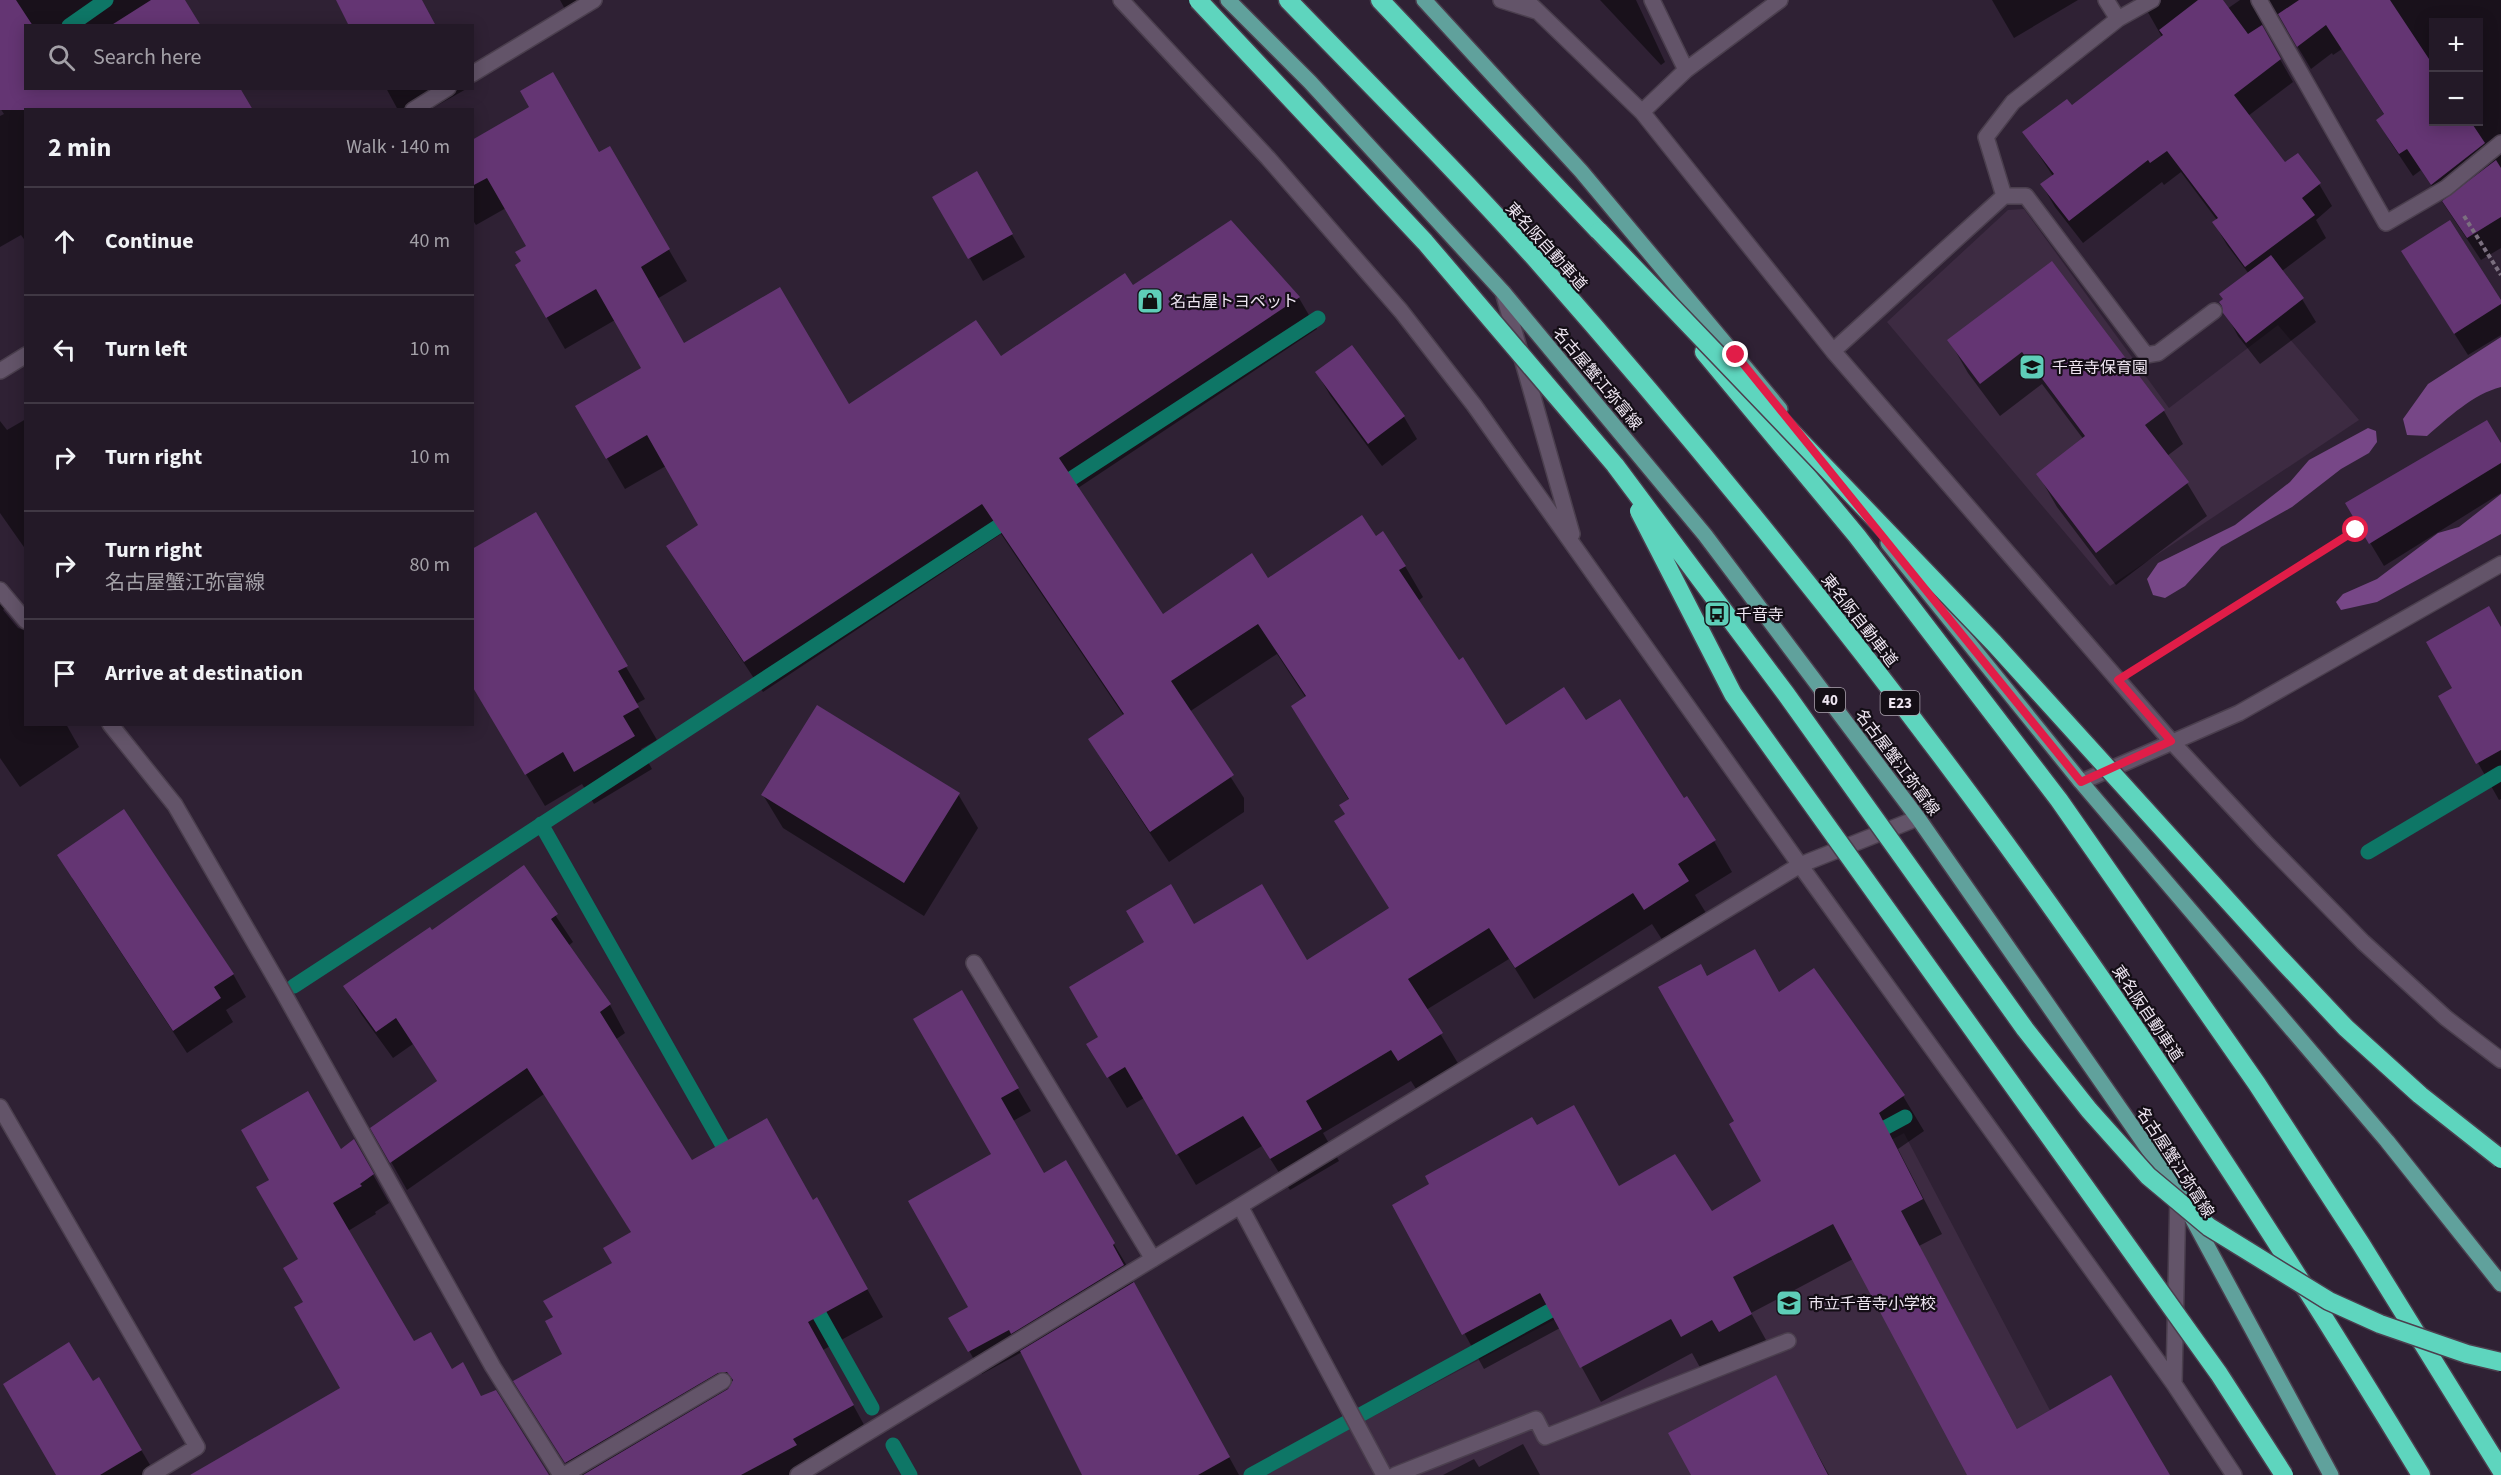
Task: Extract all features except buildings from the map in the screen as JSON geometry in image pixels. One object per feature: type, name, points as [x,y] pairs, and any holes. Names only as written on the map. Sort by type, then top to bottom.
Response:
[{"type":"highway","points":[[1198,0],[1425,242],[1615,465],[1786,693],[2025,1029],[2090,1110],[2148,1176],[2209,1227],[2329,1301],[2380,1324],[2467,1354],[2501,1362]]},
{"type":"highway","name":"東名阪自動車道","points":[[1288,0],[1538,262],[1755,519],[1909,715],[2003,839],[2101,978],[2288,1259],[2421,1475]]},
{"type":"highway","points":[[1380,0],[1994,643],[2346,1028],[2420,1095],[2501,1160]]},
{"type":"highway","points":[[1599,231],[1743,396],[1857,536],[2059,800],[2270,1104],[2361,1244],[2501,1470]]},
{"type":"highway","points":[[1615,465],[1733,694],[2219,1374],[2284,1475]]},
{"type":"main road","name":"名古屋蟹江弥富線","points":[[1228,0],[1310,82],[1503,292],[1706,535],[1918,818],[2178,1192],[2331,1475]]},
{"type":"main road","points":[[1424,0],[1581,171],[1736,355],[2081,782],[2387,1141],[2501,1284]]},
{"type":"street","points":[[474,73],[594,0]]},
{"type":"street","points":[[1120,0],[1166,46],[1268,158],[1401,311],[1474,405],[1800,865],[2174,1384],[2234,1475]]},
{"type":"street","points":[[1501,0],[1539,12]]},
{"type":"street","points":[[1526,0],[1642,112],[1833,351],[2171,741],[2363,942],[2446,1018],[2501,1060]]},
{"type":"street","points":[[1652,0],[1686,70]]},
{"type":"street","points":[[1642,112],[1686,70],[1780,0]]},
{"type":"street","points":[[2106,0],[2118,20]]},
{"type":"street","points":[[2004,196],[1986,137],[2013,102],[2118,20],[2152,0]]},
{"type":"street","points":[[2259,0],[2386,223],[2446,188],[2501,143]]},
{"type":"street","points":[[416,108],[445,90]]},
{"type":"street","points":[[1833,351],[2004,196],[2026,196],[2146,355],[2158,353],[2214,311]]},
{"type":"street","points":[[1503,292],[1575,545]]},
{"type":"street","points":[[0,371],[24,356]]},
{"type":"street","points":[[2081,782],[2239,713],[2501,564]]},
{"type":"street","points":[[0,590],[24,619]]},
{"type":"street","points":[[112,726],[175,806],[282,990],[493,1367],[562,1475],[723,1381]]},
{"type":"street","points":[[798,1475],[1800,865],[1918,818]]},
{"type":"street","points":[[974,963],[1153,1259]]},
{"type":"street","points":[[0,1107],[197,1447],[151,1475]]},
{"type":"street","points":[[2174,1384],[2178,1192]]},
{"type":"street","points":[[1240,1206],[1384,1475]]},
{"type":"street","points":[[1395,1475],[1536,1419],[1545,1437],[1788,1341]]},
{"type":"path","points":[[2446,188],[2501,275]]},
{"type":"path","points":[[2118,680],[2356,530]]},
{"type":"shaded area","name":"千音寺保育園","points":[[2024,209],[2169,408],[2278,325],[2359,420],[2110,586],[1887,322],[2008,210]]},
{"type":"shaded area","points":[[2501,337],[2501,387],[2471,401],[2427,436],[2407,435],[2403,419],[2428,384]]},
{"type":"shaded area","points":[[2368,428],[2376,431],[2377,442],[2369,453],[2341,469],[2292,507],[2221,547],[2185,586],[2165,598],[2153,595],[2147,579],[2158,563],[2235,525],[2290,482],[2309,460]]},
{"type":"shaded area","points":[[2501,494],[2501,534],[2377,602],[2341,610],[2336,602],[2343,594],[2377,579],[2438,533],[2459,527]]},
{"type":"shaded area","name":"市立千音寺小学校","points":[[1904,1133],[2084,1475],[1266,1475],[1357,1425]]},
{"type":"waterway","points":[[72,24],[106,0]]},
{"type":"waterway","points":[[1057,488],[1318,318]]},
{"type":"waterway","points":[[294,986],[1014,516]]},
{"type":"waterway","points":[[2368,852],[2501,773]]},
{"type":"waterway","points":[[541,824],[731,1160]]},
{"type":"waterway","points":[[1868,1137],[1905,1117]]},
{"type":"waterway","points":[[810,1298],[872,1408]]},
{"type":"waterway","points":[[1251,1475],[1566,1302]]},
{"type":"waterway","points":[[893,1445],[910,1475]]},
{"type":"place","name":"名古屋トヨペット","points":[[1150,301]]},
{"type":"place","name":"千音寺保育園","points":[[2032,367]]},
{"type":"place","name":"千音寺","points":[[1717,614]]},
{"type":"place","name":"市立千音寺小学校","points":[[1789,1303]]},
{"type":"route","points":[[1736,355],[2081,782],[2171,741],[2118,680],[2356,530]]}]
